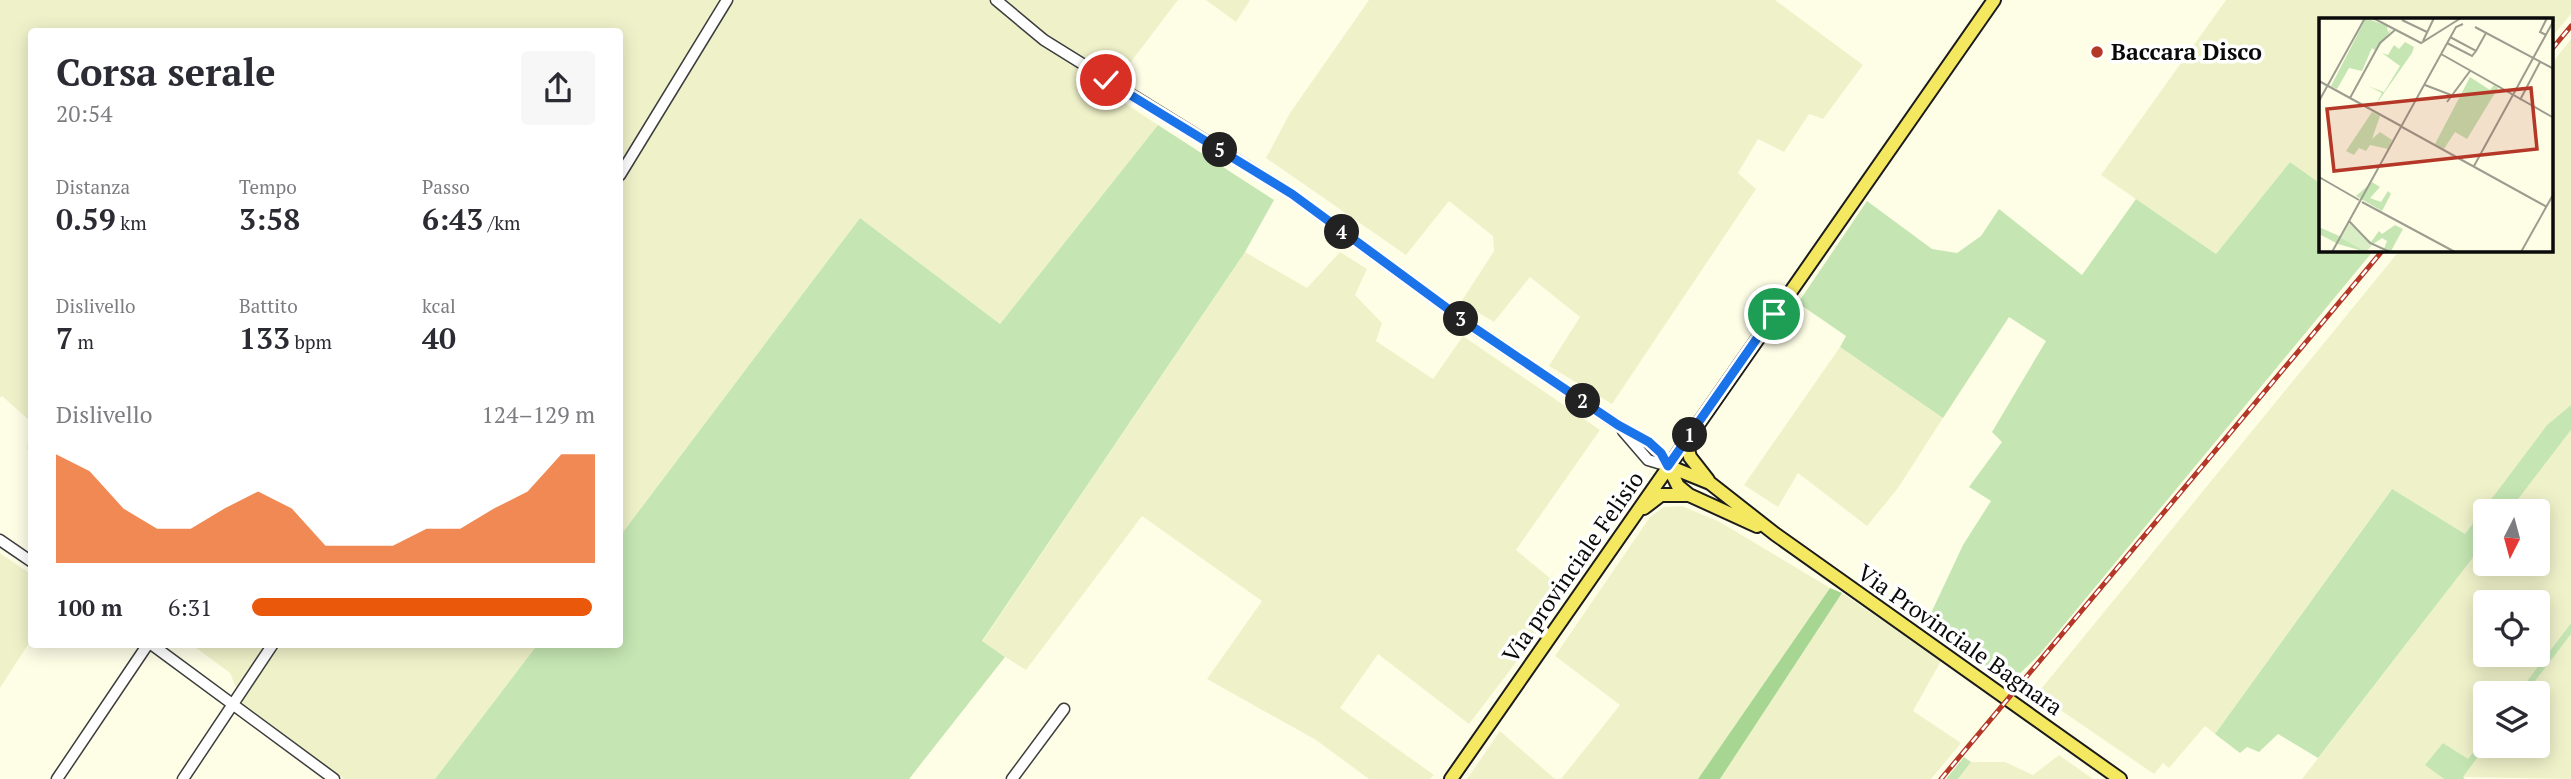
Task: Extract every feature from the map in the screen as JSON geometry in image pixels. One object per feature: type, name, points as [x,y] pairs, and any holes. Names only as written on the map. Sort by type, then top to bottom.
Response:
[{"type":"main road","name":"Via provinciale Felisio","points":[[1451,779],[1994,0]]},
{"type":"main road","name":"Via Provinciale Bagnara","points":[[1686,442],[1690,457],[1710,484]]},
{"type":"main road","name":"Via Provinciale Bagnara","points":[[1668,466],[1710,484],[1775,534],[2120,779]]},
{"type":"main road","name":"Via Provinciale Bagnara","points":[[1668,466],[1678,486],[1689,495],[1775,534]]},
{"type":"main road","points":[[1623,532],[1650,501],[1664,495],[1689,495]]},
{"type":"street","points":[[623,170],[727,0]]},
{"type":"street","points":[[996,0],[1044,40],[1292,194],[1379,261],[1618,425],[1649,442],[1661,453],[1668,466]]},
{"type":"street","points":[[0,540],[28,559]]},
{"type":"street","points":[[57,779],[146,648]]},
{"type":"street","points":[[155,648],[334,779]]},
{"type":"street","points":[[183,779],[270,648]]},
{"type":"street","points":[[1013,779],[1064,709]]},
{"type":"green space","points":[[0,0],[1178,0],[1108,92],[1158,125],[1000,324],[860,218],[623,532],[623,28],[28,28],[28,419],[2,396],[0,398]]},
{"type":"green space","points":[[1206,0],[1250,0],[1236,22]]},
{"type":"green space","points":[[1369,0],[1775,0],[1863,65],[1823,119],[1809,114],[1784,152],[1758,139],[1738,173],[1756,189],[1612,404],[1549,366],[1580,317],[1530,277],[1494,322],[1461,302],[1494,251],[1493,236],[1449,201],[1406,255],[1266,158],[1290,113]]},
{"type":"green space","points":[[2226,0],[2571,0],[2571,14],[2554,35],[2554,18],[2319,18],[2319,183],[2290,162],[2216,254],[2101,175]]},
{"type":"green space","points":[[2571,39],[2571,405],[2547,425],[2491,499],[2473,499],[2473,523],[2465,534],[2391,490],[2215,734],[2205,726],[2169,768],[2163,763],[2154,774],[2037,694],[2398,252],[2554,252],[2554,60]]},
{"type":"green space","points":[[1158,125],[1274,200],[1245,252],[982,641],[1005,657],[909,779],[435,779],[535,648],[623,648],[623,532],[860,218],[1000,324]]},
{"type":"green space","points":[[2290,162],[2319,183],[2319,252],[2372,252],[2039,655],[2010,683],[1925,626],[1963,545],[1991,501],[1969,487],[2002,442],[1992,432],[2046,341],[2009,317],[1943,418],[1840,347],[1846,336],[1798,303],[1867,201],[1932,249],[1957,253],[1981,236],[1999,209],[2082,275],[2136,199],[2216,254]]},
{"type":"green space","points":[[1245,252],[1307,288],[1340,252],[1367,269],[1355,295],[1382,323],[1376,341],[1433,379],[1463,336],[1600,430],[1516,550],[1563,589],[1527,648],[1469,724],[1378,654],[1340,708],[1434,775],[1430,779],[1369,779],[1316,740],[1207,679],[1262,601],[1142,516],[1026,670],[982,642]]},
{"type":"green space","points":[[1840,347],[1943,418],[1898,488],[1867,526],[1798,473],[1778,507],[1744,485]]},
{"type":"green space","points":[[2571,405],[2571,430],[2518,499],[2491,499],[2547,425]]},
{"type":"green space","points":[[2571,430],[2571,623],[2550,651],[2550,590],[2473,590],[2473,667],[2538,667],[2527,681],[2473,681],[2473,753],[2468,760],[2443,743],[2426,765],[2444,779],[2302,779],[2473,558],[2473,576],[2550,576],[2550,499],[2518,499]]},
{"type":"green space","points":[[2392,489],[2465,534],[2473,523],[2473,558],[2318,758],[2278,734],[2259,752],[2247,747],[2240,753],[2215,734]]},
{"type":"green space","points":[[1682,506],[1720,522],[1830,588],[1698,779],[1561,779],[1620,705],[1555,656],[1650,517],[1664,507]]},
{"type":"green space","points":[[0,553],[28,572],[28,645],[0,688]]},
{"type":"green space","points":[[1830,588],[1842,593],[1720,779],[1698,779]]},
{"type":"green space","points":[[1842,593],[1941,661],[1913,711],[1961,743],[1931,779],[1720,779]]},
{"type":"green space","points":[[2571,623],[2571,634],[2550,662],[2550,651]]},
{"type":"green space","points":[[2571,634],[2571,779],[2462,777],[2477,758],[2550,758],[2550,681],[2535,681],[2546,667],[2550,667],[2550,662]]},
{"type":"green space","points":[[196,648],[535,648],[435,779],[344,779],[243,705],[230,673]]},
{"type":"green space","points":[[2538,667],[2546,667],[2535,681],[2527,681]]},
{"type":"green space","points":[[1500,731],[1555,779],[1467,779]]},
{"type":"green space","points":[[2443,743],[2468,759],[2473,753],[2473,758],[2477,758],[2463,777],[2465,779],[2444,779],[2425,765]]},
{"type":"green space","points":[[2059,755],[2093,779],[1958,779],[1971,762],[2005,762],[2033,775]]},
{"type":"green space","points":[[1964,757],[1971,762],[1958,779],[1946,779]]},
{"type":"railway","points":[[2554,47],[2571,26]]},
{"type":"railway","points":[[1941,779],[2381,252]]},
{"type":"place","name":"Baccara Disco","points":[[2097,52]]},
{"type":"route","points":[[1106,80],[1292,194],[1379,261],[1470,325],[1618,425],[1649,442],[1661,453],[1668,466],[1774,314]]}]
